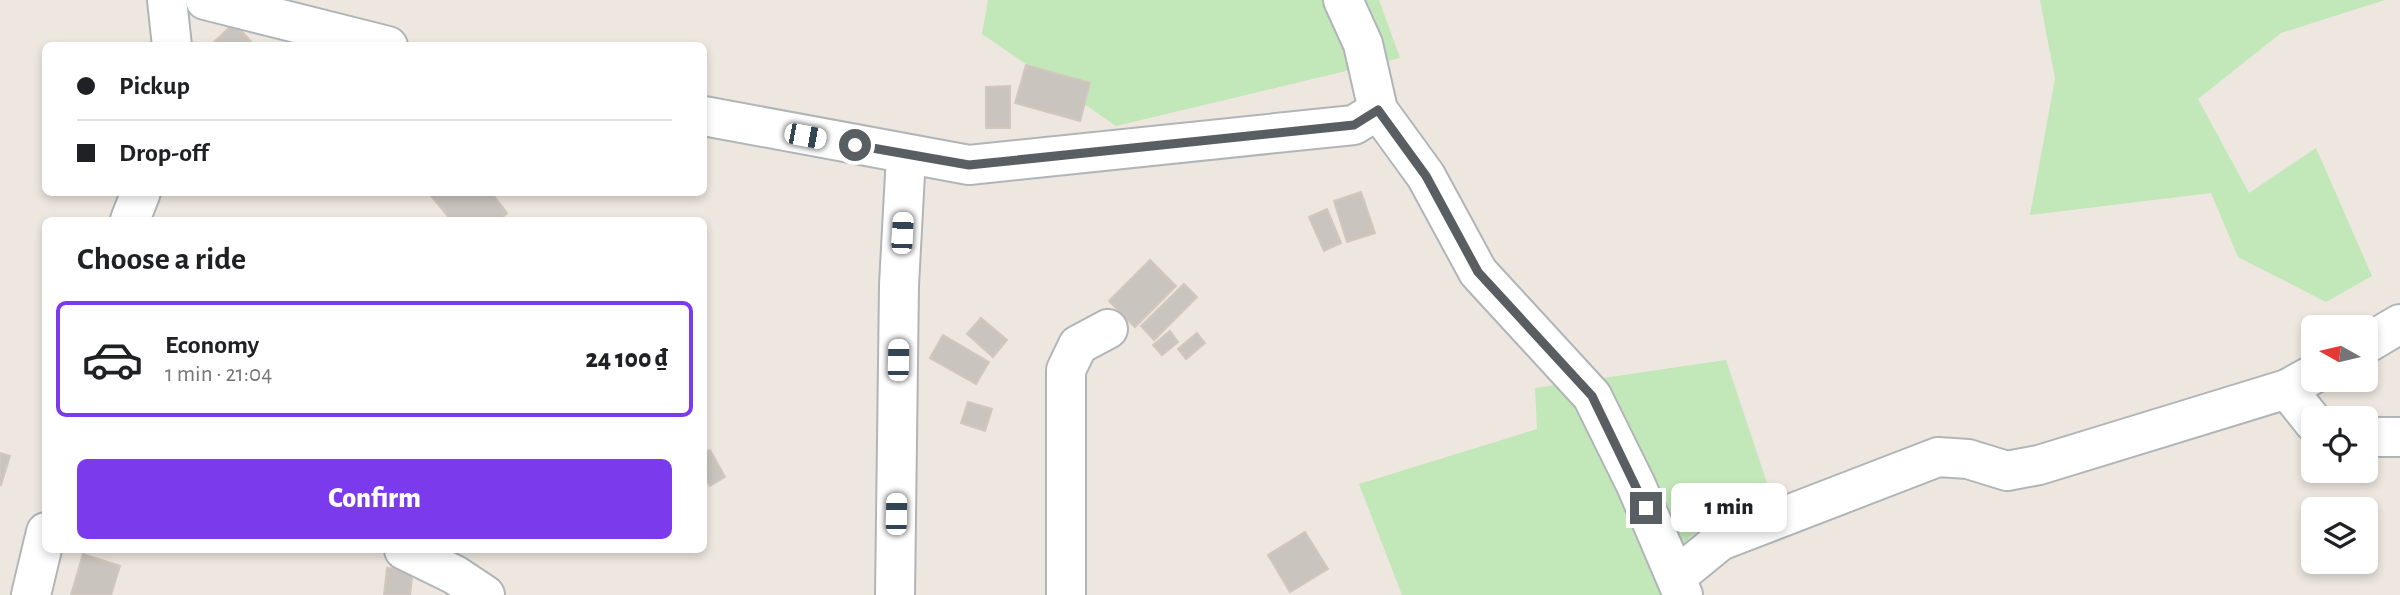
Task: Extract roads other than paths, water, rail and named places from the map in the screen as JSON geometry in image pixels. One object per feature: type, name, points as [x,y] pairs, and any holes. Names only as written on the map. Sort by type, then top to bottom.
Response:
[{"type":"street","points":[[167,0],[172,42]]},
{"type":"street","points":[[205,0],[372,42]]},
{"type":"street","points":[[1343,0],[1363,44],[1378,110],[1426,176],[1478,272],[1592,396],[1680,586],[1720,541],[1938,457],[1968,458],[2007,471],[2039,465],[2300,381],[2308,406]]},
{"type":"street","points":[[707,117],[969,165],[1354,125],[1378,110]]},
{"type":"street","points":[[895,595],[899,285],[906,155]]},
{"type":"street","points":[[131,217],[139,196]]},
{"type":"street","points":[[2378,337],[2400,324]]},
{"type":"street","points":[[1066,595],[1066,370],[1078,345],[1108,329]]},
{"type":"street","points":[[2378,437],[2400,437]]},
{"type":"street","points":[[31,595],[42,549]]},
{"type":"street","points":[[410,553],[455,575],[485,595]]}]
